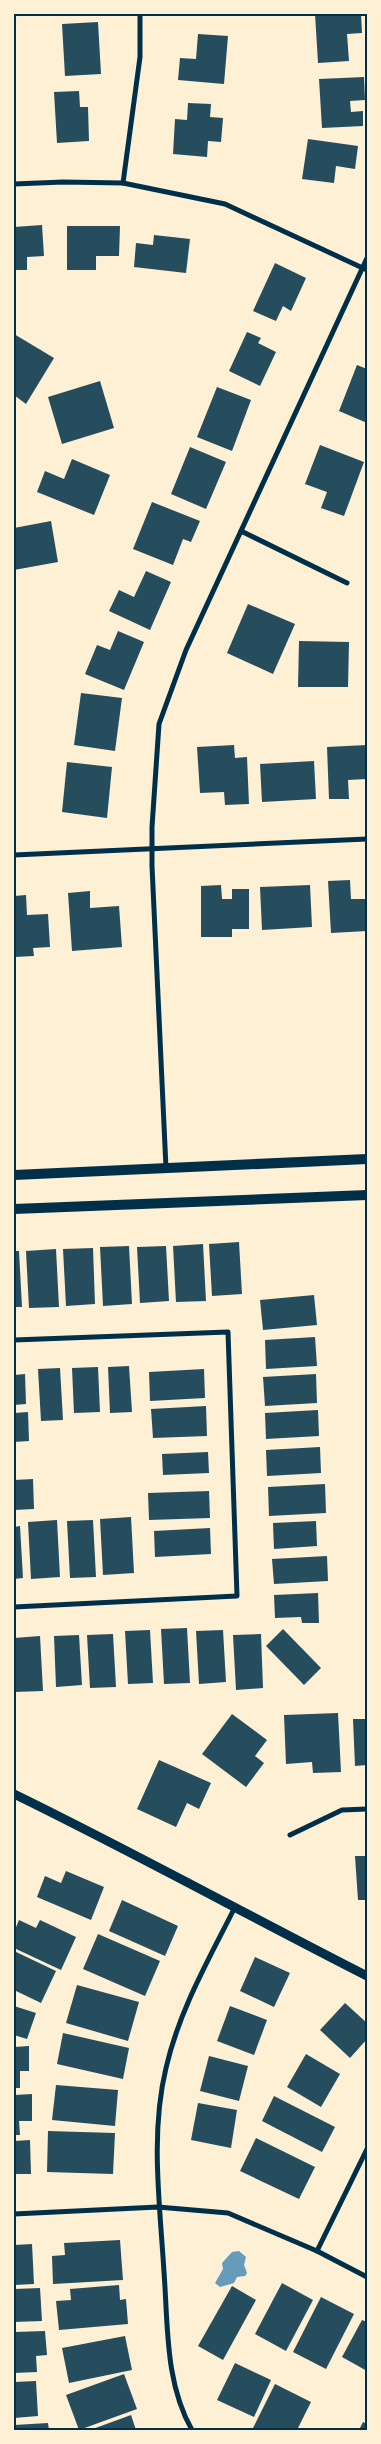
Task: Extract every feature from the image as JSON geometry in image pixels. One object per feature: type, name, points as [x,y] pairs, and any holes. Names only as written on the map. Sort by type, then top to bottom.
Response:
[{"type":"main road","points":[[14,1175],[367,1159]]},
{"type":"main road","points":[[14,1209],[367,1195]]},
{"type":"street","points":[[123,183],[140,57],[140,14]]},
{"type":"street","points":[[14,184],[63,182],[123,183],[225,204],[366,269]]},
{"type":"street","points":[[166,1168],[152,849],[159,724],[186,650],[366,269],[367,258]]},
{"type":"street","points":[[242,531],[346,583]]},
{"type":"street","points":[[14,855],[367,838]]},
{"type":"street","points":[[14,1340],[228,1332],[238,1596],[14,1607]]},
{"type":"street","points":[[14,1794],[367,1976]]},
{"type":"street","points":[[290,1835],[342,1810],[367,1809]]},
{"type":"street","points":[[192,2430],[184,2415],[168,2353],[158,2207],[159,2125],[166,2069],[188,1998],[234,1909]]},
{"type":"street","points":[[317,2251],[367,2149]]},
{"type":"street","points":[[14,2214],[158,2207],[228,2213],[317,2251],[367,2277]]},
{"type":"water","points":[[239,2251],[246,2257],[244,2265],[247,2273],[245,2276],[237,2277],[234,2283],[220,2287],[215,2283],[223,2269],[222,2263],[232,2252]]},
{"type":"building","points":[[315,14],[361,14],[362,33],[347,34],[349,61],[318,63]]},
{"type":"building","points":[[98,22],[101,74],[65,76],[62,24]]},
{"type":"building","points":[[198,34],[228,36],[224,84],[178,80],[180,58],[196,59]]},
{"type":"building","points":[[364,77],[365,100],[350,101],[351,112],[363,111],[363,126],[322,128],[319,79]]},
{"type":"building","points":[[79,91],[80,107],[88,107],[89,141],[57,143],[54,92]]},
{"type":"building","points":[[188,103],[211,104],[210,117],[223,118],[221,142],[208,141],[207,157],[173,154],[175,119],[187,120]]},
{"type":"building","points":[[308,139],[358,146],[355,169],[336,166],[334,183],[302,179]]},
{"type":"building","points":[[42,225],[44,256],[27,257],[27,270],[14,270],[14,227]]},
{"type":"building","points":[[67,226],[120,226],[119,256],[96,256],[96,270],[67,270]]},
{"type":"building","points":[[154,235],[190,239],[186,273],[134,267],[136,243],[153,245]]},
{"type":"building","points":[[275,263],[306,278],[291,311],[283,306],[276,321],[253,311]]},
{"type":"building","points":[[247,332],[261,338],[258,343],[276,352],[260,386],[229,371]]},
{"type":"building","points":[[14,334],[54,358],[26,404],[14,395]]},
{"type":"building","points":[[357,365],[367,369],[367,423],[339,411]]},
{"type":"building","points":[[100,381],[114,428],[62,444],[48,397]]},
{"type":"building","points":[[217,387],[251,400],[232,451],[197,437]]},
{"type":"building","points":[[320,445],[364,462],[344,516],[321,508],[327,492],[305,484]]},
{"type":"building","points":[[190,447],[226,462],[206,509],[171,494]]},
{"type":"building","points":[[72,459],[110,475],[94,515],[37,492],[45,471],[64,479]]},
{"type":"building","points":[[152,502],[200,521],[191,542],[183,539],[173,565],[133,549]]},
{"type":"building","points":[[51,521],[58,562],[14,570],[14,528]]},
{"type":"building","points":[[146,571],[171,582],[150,630],[109,611],[119,590],[134,597]]},
{"type":"building","points":[[248,604],[295,624],[273,674],[227,653]]},
{"type":"building","points":[[118,631],[144,642],[124,690],[85,674],[97,645],[110,650]]},
{"type":"building","points":[[299,641],[349,642],[348,687],[298,687]]},
{"type":"building","points":[[81,693],[122,698],[115,751],[74,745]]},
{"type":"building","points":[[234,745],[235,758],[247,757],[249,804],[225,805],[224,792],[200,793],[197,747]]},
{"type":"building","points":[[367,745],[367,779],[348,780],[349,799],[329,799],[327,747]]},
{"type":"building","points":[[314,761],[316,799],[262,802],[260,764]]},
{"type":"building","points":[[67,762],[112,767],[107,818],[62,812]]},
{"type":"building","points":[[350,880],[351,899],[367,899],[367,931],[331,933],[328,881]]},
{"type":"building","points":[[221,885],[222,899],[232,899],[232,889],[249,889],[249,929],[232,929],[232,937],[201,937],[201,886]]},
{"type":"building","points":[[310,885],[312,927],[262,930],[260,887]]},
{"type":"building","points":[[90,891],[90,908],[119,906],[122,947],[72,951],[68,893]]},
{"type":"building","points":[[26,895],[27,915],[48,914],[50,947],[33,948],[34,956],[14,957],[14,896]]},
{"type":"building","points":[[239,1242],[242,1294],[212,1296],[209,1244]]},
{"type":"building","points":[[203,1244],[206,1301],[176,1302],[173,1246]]},
{"type":"building","points":[[129,1246],[132,1304],[103,1306],[100,1247]]},
{"type":"building","points":[[166,1246],[169,1301],[140,1303],[137,1247]]},
{"type":"building","points":[[93,1248],[95,1304],[66,1306],[63,1249]]},
{"type":"building","points":[[56,1249],[59,1307],[29,1308],[26,1251]]},
{"type":"building","points":[[14,1251],[19,1251],[22,1307],[14,1307]]},
{"type":"building","points":[[314,1295],[317,1325],[263,1330],[260,1300]]},
{"type":"building","points":[[315,1337],[317,1366],[266,1369],[265,1340]]},
{"type":"building","points":[[129,1366],[132,1412],[110,1413],[108,1367]]},
{"type":"building","points":[[98,1367],[100,1412],[74,1413],[72,1368]]},
{"type":"building","points":[[60,1368],[63,1420],[41,1421],[38,1369]]},
{"type":"building","points":[[204,1369],[205,1398],[150,1401],[149,1372]]},
{"type":"building","points":[[25,1374],[26,1404],[14,1405],[14,1375]]},
{"type":"building","points":[[316,1374],[317,1403],[265,1406],[263,1377]]},
{"type":"building","points":[[206,1406],[207,1436],[153,1438],[151,1409]]},
{"type":"building","points":[[318,1410],[319,1436],[266,1439],[265,1413]]},
{"type":"building","points":[[28,1412],[29,1441],[14,1442],[14,1413]]},
{"type":"building","points":[[320,1447],[321,1473],[267,1476],[266,1450]]},
{"type":"building","points":[[208,1452],[209,1473],[163,1475],[162,1454]]},
{"type":"building","points":[[33,1479],[34,1509],[14,1510],[14,1480]]},
{"type":"building","points":[[325,1484],[326,1513],[269,1516],[268,1487]]},
{"type":"building","points":[[209,1491],[210,1518],[149,1520],[148,1493]]},
{"type":"building","points":[[131,1517],[134,1573],[103,1575],[100,1519]]},
{"type":"building","points":[[57,1520],[60,1577],[31,1579],[28,1522]]},
{"type":"building","points":[[93,1520],[96,1577],[70,1578],[67,1521]]},
{"type":"building","points":[[316,1521],[317,1546],[274,1549],[273,1523]]},
{"type":"building","points":[[20,1526],[23,1578],[14,1579],[14,1527]]},
{"type":"building","points":[[210,1528],[211,1554],[155,1557],[154,1531]]},
{"type":"building","points":[[327,1556],[328,1581],[274,1584],[272,1559]]},
{"type":"building","points":[[318,1593],[319,1623],[302,1623],[301,1617],[275,1618],[274,1595]]},
{"type":"building","points":[[187,1628],[190,1683],[164,1684],[161,1629]]},
{"type":"building","points":[[283,1629],[321,1668],[304,1685],[266,1646]]},
{"type":"building","points":[[150,1630],[153,1683],[128,1684],[125,1631]]},
{"type":"building","points":[[223,1630],[226,1682],[199,1684],[196,1631]]},
{"type":"building","points":[[113,1634],[116,1687],[90,1688],[87,1635]]},
{"type":"building","points":[[261,1634],[263,1688],[236,1690],[233,1635]]},
{"type":"building","points":[[79,1635],[82,1685],[56,1687],[54,1636]]},
{"type":"building","points":[[40,1636],[43,1691],[14,1692],[14,1638]]},
{"type":"building","points":[[338,1713],[341,1772],[313,1773],[312,1762],[286,1764],[284,1715]]},
{"type":"building","points":[[232,1714],[267,1740],[255,1756],[264,1763],[246,1787],[202,1754]]},
{"type":"building","points":[[353,1719],[367,1719],[367,1765],[355,1766]]},
{"type":"building","points":[[159,1760],[211,1783],[199,1809],[187,1803],[176,1827],[137,1809]]},
{"type":"building","points":[[355,1856],[367,1856],[367,1900],[358,1900]]},
{"type":"building","points":[[66,1871],[104,1887],[91,1920],[37,1897],[45,1876],[61,1883]]},
{"type":"building","points":[[122,1900],[178,1926],[165,1956],[109,1931]]},
{"type":"building","points":[[19,1920],[36,1928],[40,1920],[76,1937],[61,1970],[14,1948],[14,1932]]},
{"type":"building","points":[[98,1934],[160,1961],[145,1996],[83,1969]]},
{"type":"building","points":[[14,1951],[56,1971],[41,2003],[14,1990]]},
{"type":"building","points":[[255,1957],[290,1973],[274,2007],[240,1991]]},
{"type":"building","points":[[77,1985],[139,2002],[128,2041],[66,2023]]},
{"type":"building","points":[[345,2003],[367,2023],[367,2039],[350,2058],[320,2030]]},
{"type":"building","points":[[14,2006],[36,2013],[27,2039],[14,2035]]},
{"type":"building","points":[[230,2006],[267,2020],[254,2055],[217,2041]]},
{"type":"building","points":[[63,2033],[129,2048],[123,2079],[57,2064]]},
{"type":"building","points":[[29,2046],[29,2071],[20,2071],[20,2088],[14,2088],[14,2047]]},
{"type":"building","points":[[306,2054],[340,2074],[321,2107],[287,2087]]},
{"type":"building","points":[[209,2056],[248,2066],[239,2101],[200,2091]]},
{"type":"building","points":[[56,2085],[118,2090],[115,2126],[52,2120]]},
{"type":"building","points":[[32,2094],[32,2121],[19,2121],[20,2135],[14,2135],[14,2095]]},
{"type":"building","points":[[274,2096],[335,2127],[322,2152],[262,2121]]},
{"type":"building","points":[[198,2103],[237,2110],[231,2148],[191,2140]]},
{"type":"building","points":[[48,2131],[115,2133],[113,2174],[47,2172]]},
{"type":"building","points":[[256,2138],[315,2167],[299,2199],[240,2171]]},
{"type":"building","points":[[30,2140],[31,2174],[14,2174],[14,2141]]},
{"type":"building","points":[[120,2240],[123,2280],[53,2284],[52,2256],[65,2255],[64,2243]]},
{"type":"building","points":[[32,2244],[34,2284],[14,2285],[14,2245]]},
{"type":"building","points":[[282,2283],[313,2300],[286,2351],[255,2334]]},
{"type":"building","points":[[119,2285],[120,2300],[126,2299],[128,2324],[59,2330],[56,2301],[71,2300],[70,2289]]},
{"type":"building","points":[[232,2286],[256,2300],[223,2360],[198,2346]]},
{"type":"building","points":[[40,2288],[42,2321],[14,2322],[14,2289]]},
{"type":"building","points":[[321,2297],[354,2314],[326,2369],[293,2352]]},
{"type":"building","points":[[362,2320],[367,2322],[367,2371],[342,2357]]},
{"type":"building","points":[[45,2331],[47,2355],[36,2356],[37,2372],[14,2373],[14,2332]]},
{"type":"building","points":[[125,2336],[132,2370],[69,2383],[62,2348]]},
{"type":"building","points":[[235,2363],[271,2380],[254,2417],[217,2400]]},
{"type":"building","points":[[124,2374],[137,2409],[79,2430],[66,2395]]},
{"type":"building","points":[[36,2381],[38,2416],[14,2418],[14,2382]]},
{"type":"building","points":[[275,2384],[311,2402],[297,2430],[252,2430]]},
{"type":"building","points":[[131,2415],[136,2430],[90,2430]]},
{"type":"building","points":[[363,2422],[367,2424],[367,2430],[359,2430]]},
{"type":"building","points":[[48,2423],[49,2430],[14,2430],[14,2425]]}]
